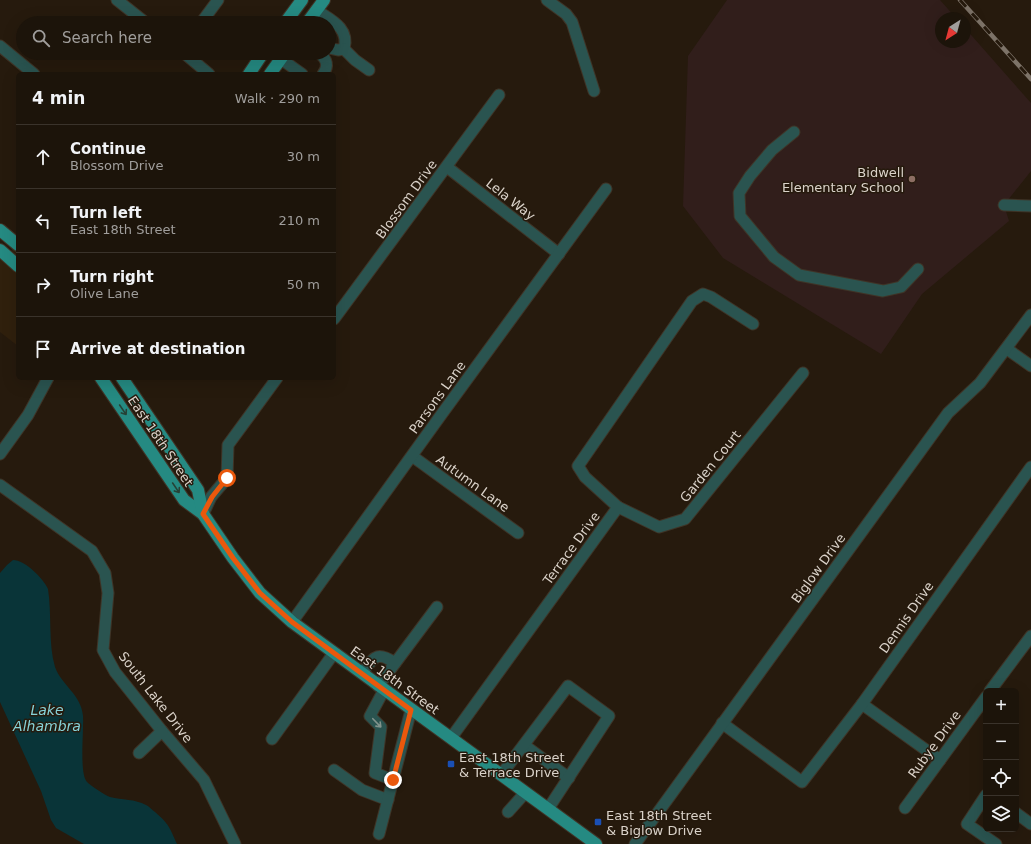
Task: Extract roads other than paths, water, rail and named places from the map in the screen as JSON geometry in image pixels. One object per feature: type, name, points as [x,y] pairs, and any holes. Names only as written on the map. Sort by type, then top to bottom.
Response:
[{"type":"main road","points":[[290,16],[302,0]]},
{"type":"main road","points":[[312,16],[324,0]]},
{"type":"main road","points":[[250,72],[258,60]]},
{"type":"main road","points":[[271,72],[280,60]]},
{"type":"main road","points":[[0,230],[16,243]]},
{"type":"main road","points":[[0,250],[16,264]]},
{"type":"main road","name":"East 18th Street","points":[[102,380],[184,500],[203,514],[233,558],[260,593],[292,622],[596,844]]},
{"type":"main road","name":"East 18th Street","points":[[123,380],[198,490],[203,514]]},
{"type":"street","points":[[117,0],[137,16]]},
{"type":"street","points":[[206,16],[218,0]]},
{"type":"street","points":[[547,0],[566,14],[572,22],[594,91]]},
{"type":"street","points":[[316,10],[324,16]]},
{"type":"street","points":[[336,25],[344,31],[346,41],[344,49]]},
{"type":"street","points":[[0,46],[16,59]]},
{"type":"street","points":[[336,50],[344,49]]},
{"type":"street","points":[[344,49],[355,60],[369,70]]},
{"type":"street","points":[[17,60],[32,72]]},
{"type":"street","points":[[192,60],[207,72]]},
{"type":"street","points":[[287,60],[300,72]]},
{"type":"street","points":[[324,72],[327,68],[326,60]]},
{"type":"street","name":"Blossom Drive","points":[[336,316],[499,95]]},
{"type":"street","points":[[794,132],[772,150],[750,176],[739,193],[740,216],[774,257],[799,275],[883,291],[901,287],[918,269]]},
{"type":"street","name":"Lela Way","points":[[447,167],[559,254]]},
{"type":"street","name":"Parsons Lane","points":[[292,622],[453,397],[606,189]]},
{"type":"street","points":[[1004,205],[1031,206]]},
{"type":"street","name":"Terrace Drive","points":[[451,738],[618,507],[585,478],[578,466],[639,380],[692,301],[703,294],[711,297],[753,324]]},
{"type":"street","name":"Biglow Drive","points":[[635,844],[948,413],[980,383],[1031,315]]},
{"type":"street","points":[[1006,349],[1031,366]]},
{"type":"street","name":"Garden Court","points":[[618,507],[659,527],[685,519],[803,373]]},
{"type":"street","points":[[0,454],[28,414],[47,380]]},
{"type":"street","points":[[203,514],[212,497],[227,478],[228,445],[276,380]]},
{"type":"street","name":"Autumn Lane","points":[[412,456],[518,533]]},
{"type":"street","name":"Dennis Drive","points":[[722,723],[802,782],[862,704],[1031,467]]},
{"type":"street","name":"South Lake Drive","points":[[0,485],[92,551],[105,573],[108,592],[103,650],[115,672],[204,780],[235,844]]},
{"type":"street","points":[[393,780],[375,773],[381,727],[370,716],[381,688],[395,663],[437,607]]},
{"type":"street","points":[[992,688],[1031,636]]},
{"type":"street","points":[[272,739],[334,653]]},
{"type":"street","points":[[362,673],[374,658],[380,656],[385,657],[395,663]]},
{"type":"street","points":[[501,775],[568,686],[609,716],[548,809]]},
{"type":"street","name":"Rubye Drive","points":[[905,808],[983,701]]},
{"type":"street","points":[[862,704],[940,760]]},
{"type":"street","points":[[379,834],[411,710]]},
{"type":"street","points":[[139,753],[162,730]]},
{"type":"street","points":[[524,745],[569,778]]},
{"type":"street","points":[[334,770],[362,790],[388,800]]},
{"type":"street","points":[[508,812],[525,793]]},
{"type":"street","points":[[985,796],[967,824],[996,844]]},
{"type":"street","points":[[1019,815],[1031,824]]},
{"type":"water","name":"Lake Alhambra","points":[[13,560],[23,563],[33,570],[48,589],[51,638],[55,667],[58,674],[75,696],[82,708],[83,770],[87,782],[110,797],[142,803],[148,806],[166,823],[177,844],[84,844],[56,828],[51,820],[41,791],[0,702],[0,573]]},
{"type":"railway","points":[[960,0],[1031,79]]},
{"type":"place","name":"Bidwell Elementary School","points":[[912,179]]},
{"type":"place","name":"East 18th Street & Terrace Drive","points":[[451,764]]},
{"type":"place","name":"East 18th Street & Biglow Drive","points":[[598,822]]}]
